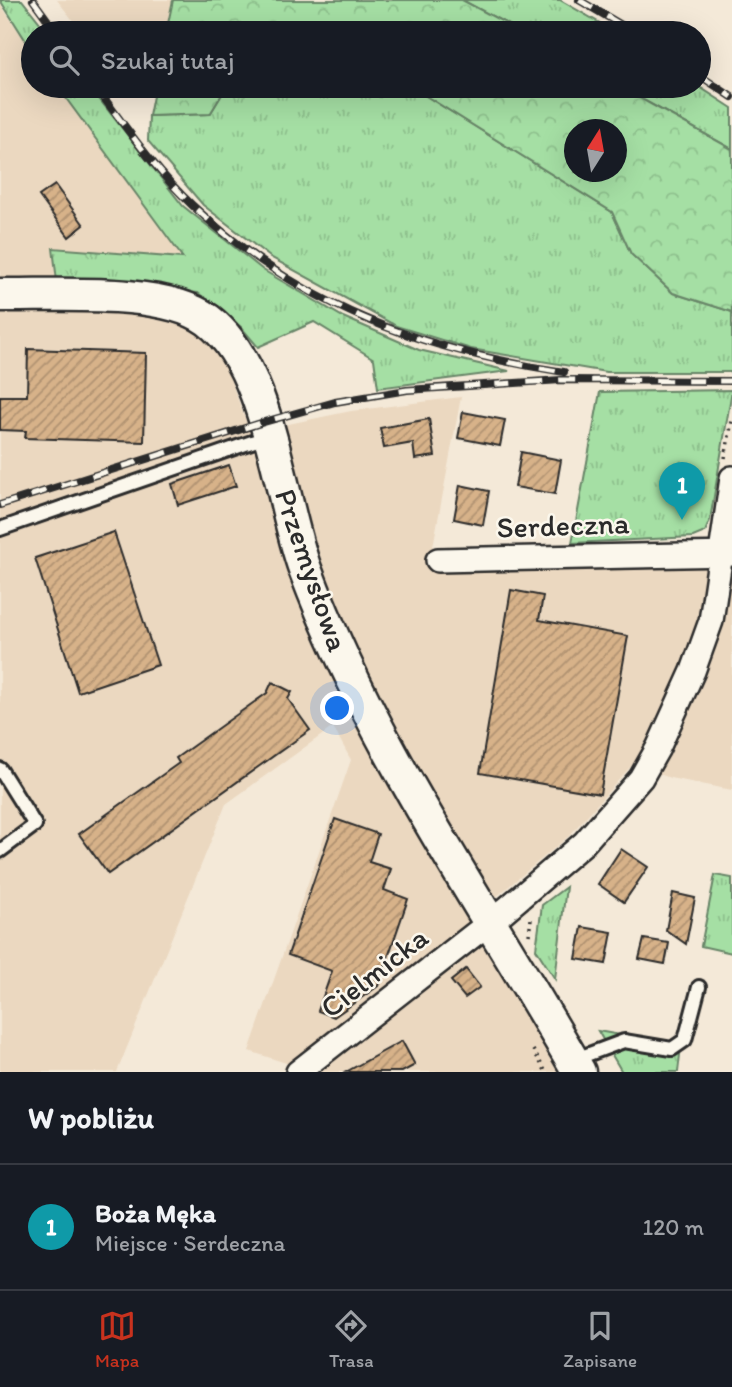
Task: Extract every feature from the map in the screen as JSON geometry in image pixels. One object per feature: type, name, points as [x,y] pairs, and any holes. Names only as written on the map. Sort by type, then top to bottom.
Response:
[{"type":"street","name":"Przemysłowa","points":[[0,295],[134,298],[174,303],[192,311],[228,337],[245,367],[269,436],[304,566],[339,652],[374,726],[414,799],[576,1066]]},
{"type":"street","name":"Cielmicka","points":[[298,1072],[490,922],[584,843],[641,778],[658,748],[704,642],[727,554],[732,478]]},
{"type":"street","name":"Serdeczna","points":[[438,560],[727,554]]},
{"type":"lane","points":[[0,529],[269,436]]},
{"type":"lane","points":[[0,769],[35,825],[0,851]]},
{"type":"lane","points":[[576,1066],[624,1041],[672,1049],[685,1040],[699,987]]},
{"type":"shaded area","points":[[57,0],[173,0],[169,21],[74,21]]},
{"type":"shaded area","points":[[0,4],[21,35],[21,98],[66,98],[183,258],[54,248],[57,281],[198,293],[250,432],[351,411],[461,397],[429,568],[693,564],[732,568],[732,790],[670,778],[633,764],[569,836],[470,919],[558,1072],[314,1072],[249,1051],[351,760],[333,727],[226,804],[117,1072],[0,1072]]},
{"type":"green space","points":[[0,0],[22,0],[39,21],[21,21],[21,33]]},
{"type":"green space","points":[[173,0],[462,0],[501,21],[169,21]]},
{"type":"green space","points":[[462,0],[560,0],[596,21],[501,21]]},
{"type":"green space","points":[[711,94],[732,108],[732,149],[640,98],[711,98]]},
{"type":"green space","points":[[66,98],[98,98],[183,206],[263,270],[343,317],[419,350],[509,371],[378,388],[374,359],[314,322],[258,347],[241,327],[198,293],[57,281],[53,248],[183,258]]},
{"type":"green space","points":[[153,98],[220,98],[210,114],[149,116]]},
{"type":"green space","points":[[220,98],[429,98],[612,212],[631,254],[673,293],[732,312],[732,372],[606,372],[471,349],[396,326],[270,257],[203,205],[148,141],[149,116],[210,114]]},
{"type":"green space","points":[[429,98],[640,98],[732,149],[732,312],[673,293],[631,254],[612,212]]},
{"type":"green space","points":[[732,390],[710,520],[705,532],[693,537],[572,543],[600,392]]},
{"type":"green space","points":[[715,875],[732,878],[732,953],[701,946]]},
{"type":"green space","points":[[566,887],[555,979],[536,949],[542,905]]},
{"type":"green space","points":[[598,1031],[681,1046],[678,1072],[622,1072]]},
{"type":"building","points":[[55,185],[84,225],[69,237],[39,196]]},
{"type":"building","points":[[28,349],[146,353],[144,442],[25,438],[26,431],[0,430],[0,396],[27,396]]},
{"type":"building","points":[[463,412],[505,420],[500,446],[458,438]]},
{"type":"building","points":[[429,419],[435,456],[415,459],[413,443],[384,448],[380,428]]},
{"type":"building","points":[[521,452],[561,460],[555,494],[515,487]]},
{"type":"building","points":[[229,465],[236,486],[178,505],[172,484]]},
{"type":"building","points":[[460,485],[489,491],[483,525],[454,519]]},
{"type":"building","points":[[114,532],[158,665],[78,692],[35,558]]},
{"type":"building","points":[[511,590],[543,596],[539,620],[628,636],[600,794],[480,773]]},
{"type":"building","points":[[272,682],[292,692],[288,699],[310,730],[108,874],[79,834],[179,763],[176,758],[267,693]]},
{"type":"building","points":[[335,819],[378,834],[369,862],[391,869],[384,890],[408,899],[378,986],[334,1017],[318,1011],[332,971],[288,955]]},
{"type":"building","points":[[621,849],[648,867],[624,902],[598,884]]},
{"type":"building","points":[[673,893],[695,898],[686,944],[666,930]]},
{"type":"building","points":[[582,927],[612,932],[606,964],[576,959]]},
{"type":"building","points":[[644,939],[669,943],[665,964],[639,959]]},
{"type":"building","points":[[466,969],[480,987],[465,998],[451,981]]},
{"type":"building","points":[[402,1041],[415,1065],[402,1072],[346,1072]]},
{"type":"railway","points":[[33,0],[48,21]]},
{"type":"railway","points":[[579,0],[615,21]]},
{"type":"railway","points":[[711,83],[732,97]]},
{"type":"railway","points":[[104,98],[178,192],[233,241],[276,271],[320,297],[412,336],[511,363],[564,372]]},
{"type":"railway","points":[[0,505],[335,402],[407,390],[561,380],[732,381]]},
{"type":"place","name":"Boża Męka","points":[[682,520]]}]
